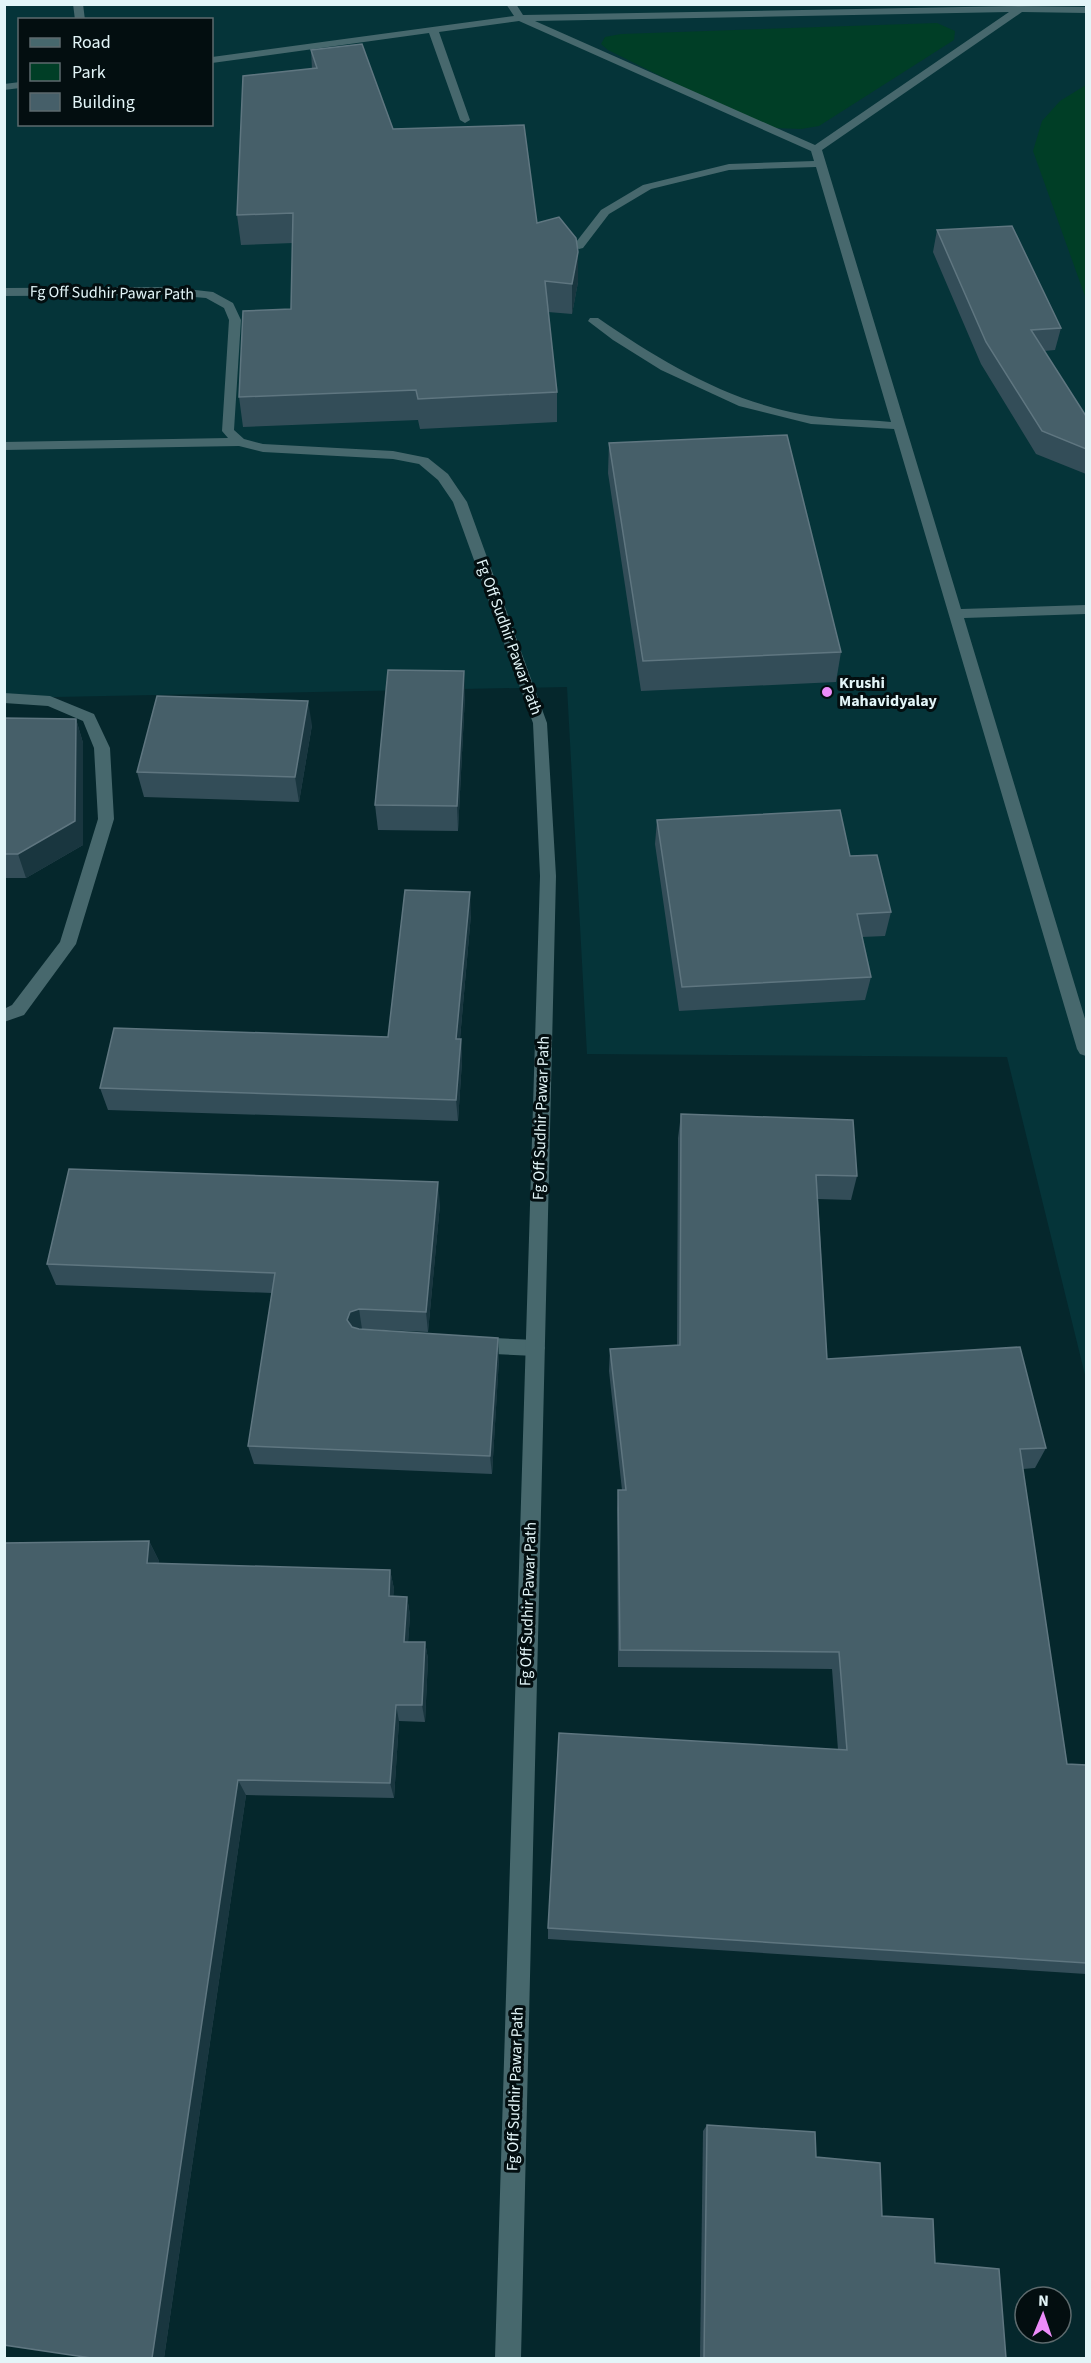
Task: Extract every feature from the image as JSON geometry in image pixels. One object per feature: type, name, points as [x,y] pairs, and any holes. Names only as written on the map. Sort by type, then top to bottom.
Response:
[{"type":"street","points":[[511,4],[520,18],[816,149],[1086,1049]]},
{"type":"street","points":[[816,149],[1020,7]]},
{"type":"street","points":[[213,60],[520,18],[1020,7],[1086,10]]},
{"type":"street","points":[[433,30],[465,120]]},
{"type":"street","points":[[579,246],[605,212],[647,187],[729,167],[821,164]]},
{"type":"street","name":"Fg Off Sudhir Pawar Path","points":[[4,292],[169,291],[209,295],[229,306],[235,320],[228,431],[239,442],[263,447],[393,455],[423,461],[443,477],[460,502],[540,723],[548,876],[508,2358]]},
{"type":"street","points":[[594,321],[638,353],[724,396],[799,418],[899,426]]},
{"type":"street","points":[[4,446],[239,442]]},
{"type":"street","points":[[956,614],[1086,609]]},
{"type":"street","points":[[4,698],[50,701],[89,718],[102,748],[106,819],[68,944],[18,1010],[4,1017]]},
{"type":"street","points":[[459,1344],[534,1348]]},
{"type":"shaded area","name":"Krushi Mahavidyalay","points":[[4,5],[1086,5],[1086,1379],[1007,1057],[587,1054],[567,687],[5,698]]},
{"type":"green space","points":[[937,23],[955,31],[954,40],[819,126],[801,129],[775,128],[749,120],[608,50],[601,44],[605,37],[621,34]]},
{"type":"green space","points":[[1086,85],[1086,299],[1033,151],[1042,121],[1060,101]]},
{"type":"building","points":[[362,44],[393,129],[524,125],[537,223],[559,217],[576,238],[578,252],[572,284],[545,281],[557,392],[418,399],[416,390],[239,397],[243,311],[291,309],[293,213],[237,215],[243,76],[317,68],[311,50]]},
{"type":"building","points":[[1012,226],[1061,328],[1031,330],[1086,416],[1086,449],[1042,431],[986,342],[937,230]]},
{"type":"building","points":[[787,435],[841,652],[643,661],[609,443]]},
{"type":"building","points":[[388,670],[464,671],[457,806],[375,805]]},
{"type":"building","points":[[157,696],[308,701],[295,777],[137,772]]},
{"type":"building","points":[[4,718],[76,719],[75,821],[18,854],[4,854]]},
{"type":"building","points":[[840,810],[850,856],[877,855],[891,912],[857,914],[871,977],[682,987],[657,820]]},
{"type":"building","points":[[405,890],[470,892],[456,1039],[461,1039],[456,1100],[100,1088],[114,1028],[388,1037]]},
{"type":"building","points":[[681,1114],[853,1120],[857,1176],[816,1175],[827,1359],[1020,1347],[1046,1448],[1020,1449],[1067,1764],[1086,1765],[1086,1963],[548,1928],[559,1733],[847,1750],[839,1652],[620,1650],[618,1490],[626,1490],[610,1349],[680,1345]]},
{"type":"building","points":[[69,1169],[438,1182],[426,1312],[359,1309],[350,1312],[347,1320],[352,1327],[359,1329],[498,1338],[490,1456],[248,1446],[275,1273],[47,1264]]},
{"type":"building","points":[[149,1541],[147,1563],[390,1570],[389,1596],[407,1597],[404,1642],[425,1642],[422,1705],[396,1705],[390,1783],[238,1780],[152,2358],[91,2358],[4,2345],[4,1543]]},
{"type":"building","points":[[707,2125],[815,2132],[816,2157],[880,2163],[882,2216],[933,2219],[935,2263],[999,2269],[1006,2358],[704,2358]]},
{"type":"place","name":"Krushi Mahavidyalay","points":[[827,692]]}]
